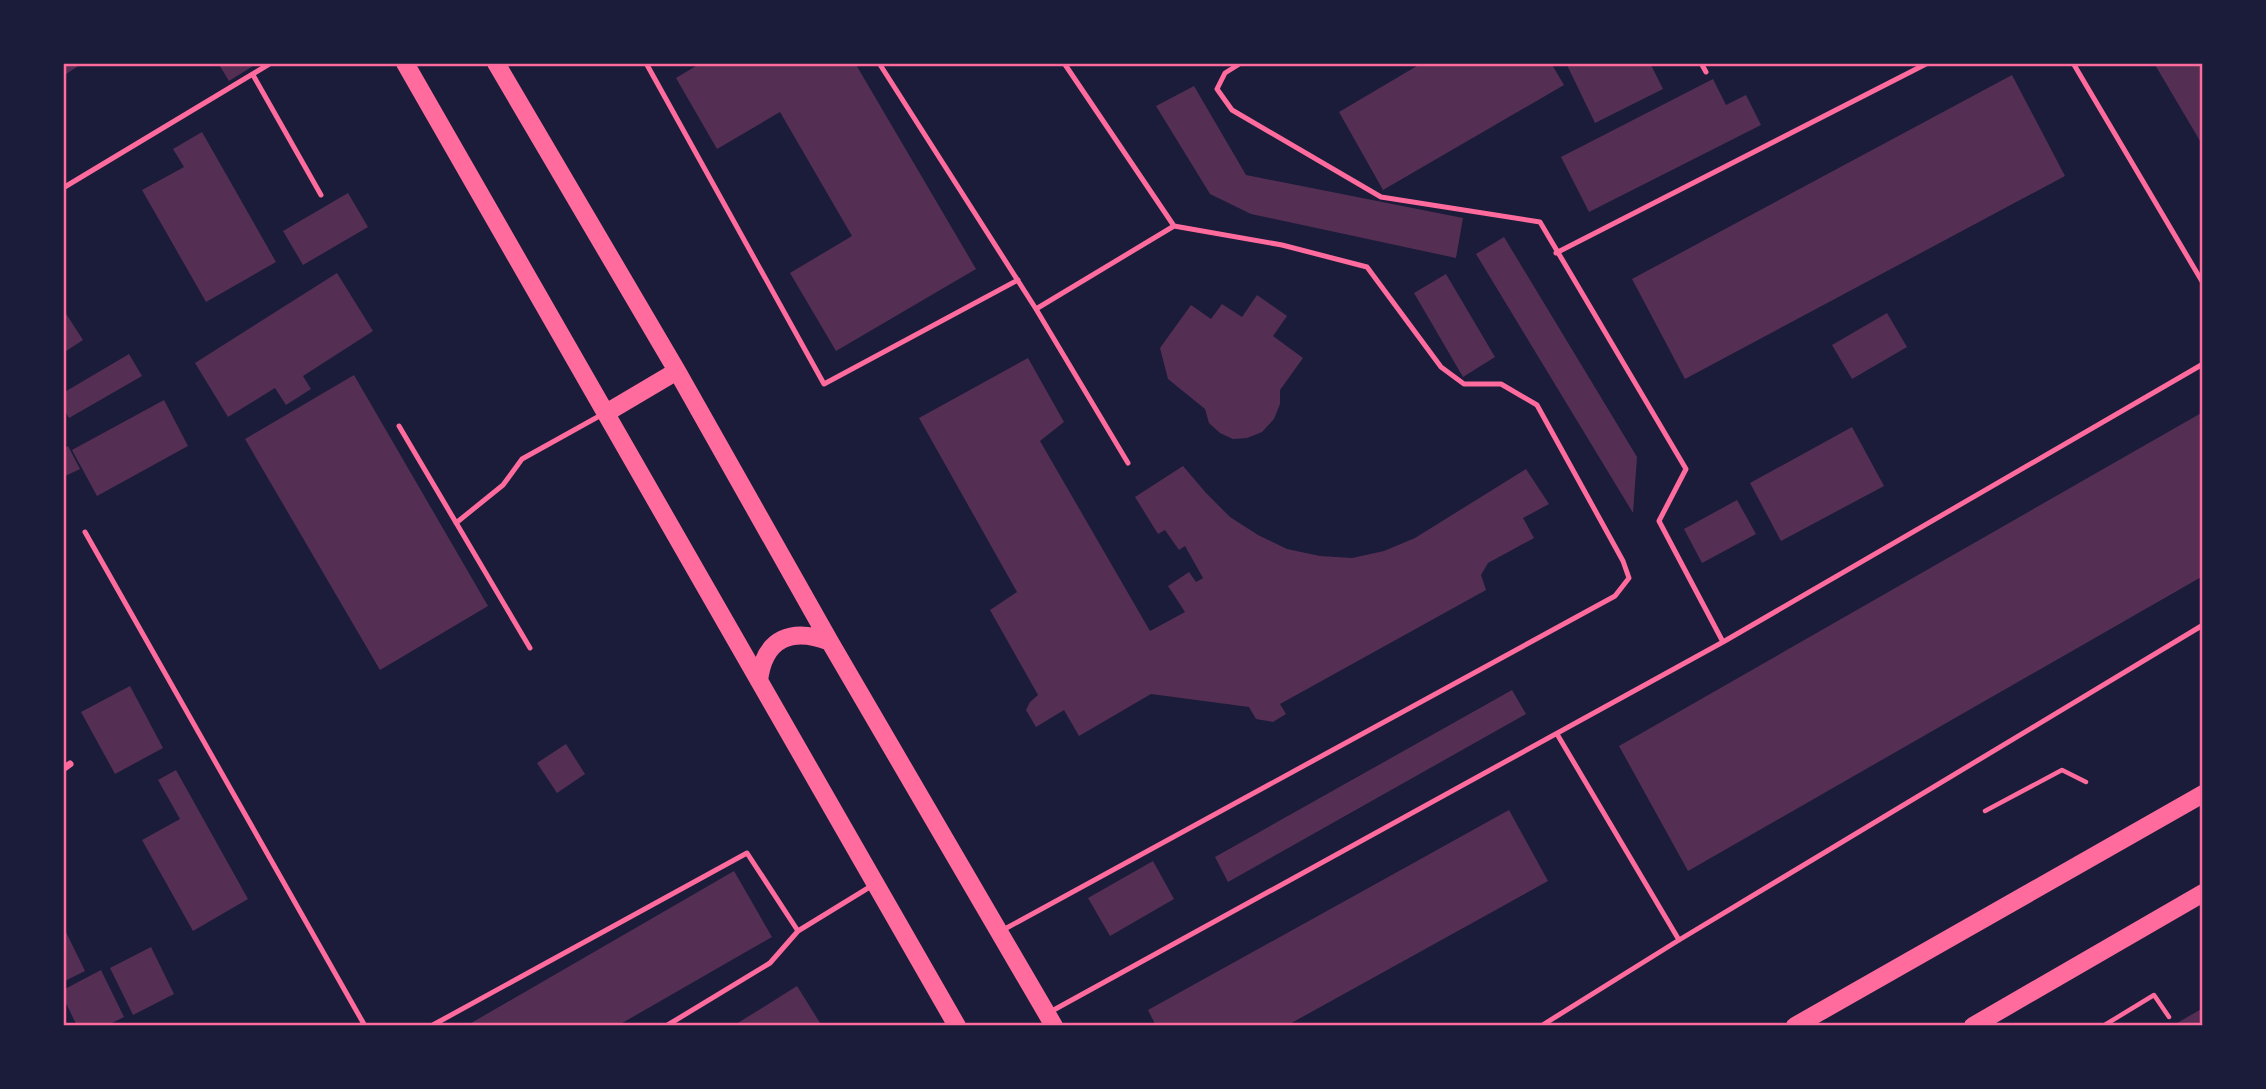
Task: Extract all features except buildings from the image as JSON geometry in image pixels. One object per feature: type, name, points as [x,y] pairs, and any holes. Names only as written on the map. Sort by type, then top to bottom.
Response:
[{"type":"main road","points":[[405,63],[957,1026]]},
{"type":"main road","points":[[496,63],[1051,1020]]},
{"type":"main road","points":[[606,413],[677,371]]},
{"type":"main road","points":[[759,681],[765,658],[780,639],[805,634],[830,642]]},
{"type":"main road","points":[[1795,1026],[2203,794]]},
{"type":"main road","points":[[1973,1026],[2203,893]]},
{"type":"lane","points":[[63,188],[271,63]]},
{"type":"lane","points":[[646,63],[824,384],[1018,280]]},
{"type":"lane","points":[[879,63],[1018,280],[1128,463]]},
{"type":"lane","points":[[1064,63],[1174,226]]},
{"type":"lane","points":[[1241,63],[1225,73],[1217,89],[1232,110],[1381,197],[1540,222],[1686,469],[1659,521],[1723,642]]},
{"type":"lane","points":[[1701,63],[1706,72]]},
{"type":"lane","points":[[1556,253],[1928,63]]},
{"type":"lane","points":[[2073,63],[2203,283]]},
{"type":"lane","points":[[253,75],[321,195]]},
{"type":"lane","points":[[1000,931],[1615,596],[1629,578],[1623,561],[1537,405],[1502,384],[1464,384],[1441,368],[1367,267],[1282,245],[1174,226],[1036,309]]},
{"type":"lane","points":[[1051,1020],[1723,642],[2203,364]]},
{"type":"lane","points":[[456,523],[503,485],[522,459],[606,413]]},
{"type":"lane","points":[[400,426],[530,648]]},
{"type":"lane","points":[[85,532],[365,1026]]},
{"type":"lane","points":[[1541,1026],[2203,625]]},
{"type":"lane","points":[[1557,734],[1679,940]]},
{"type":"lane","points":[[430,1026],[747,853],[798,931]]},
{"type":"lane","points":[[666,1026],[770,963],[798,931],[876,883]]},
{"type":"path","points":[[1985,811],[2062,770],[2086,782]]},
{"type":"path","points":[[2103,1026],[2154,995],[2169,1017]]}]
